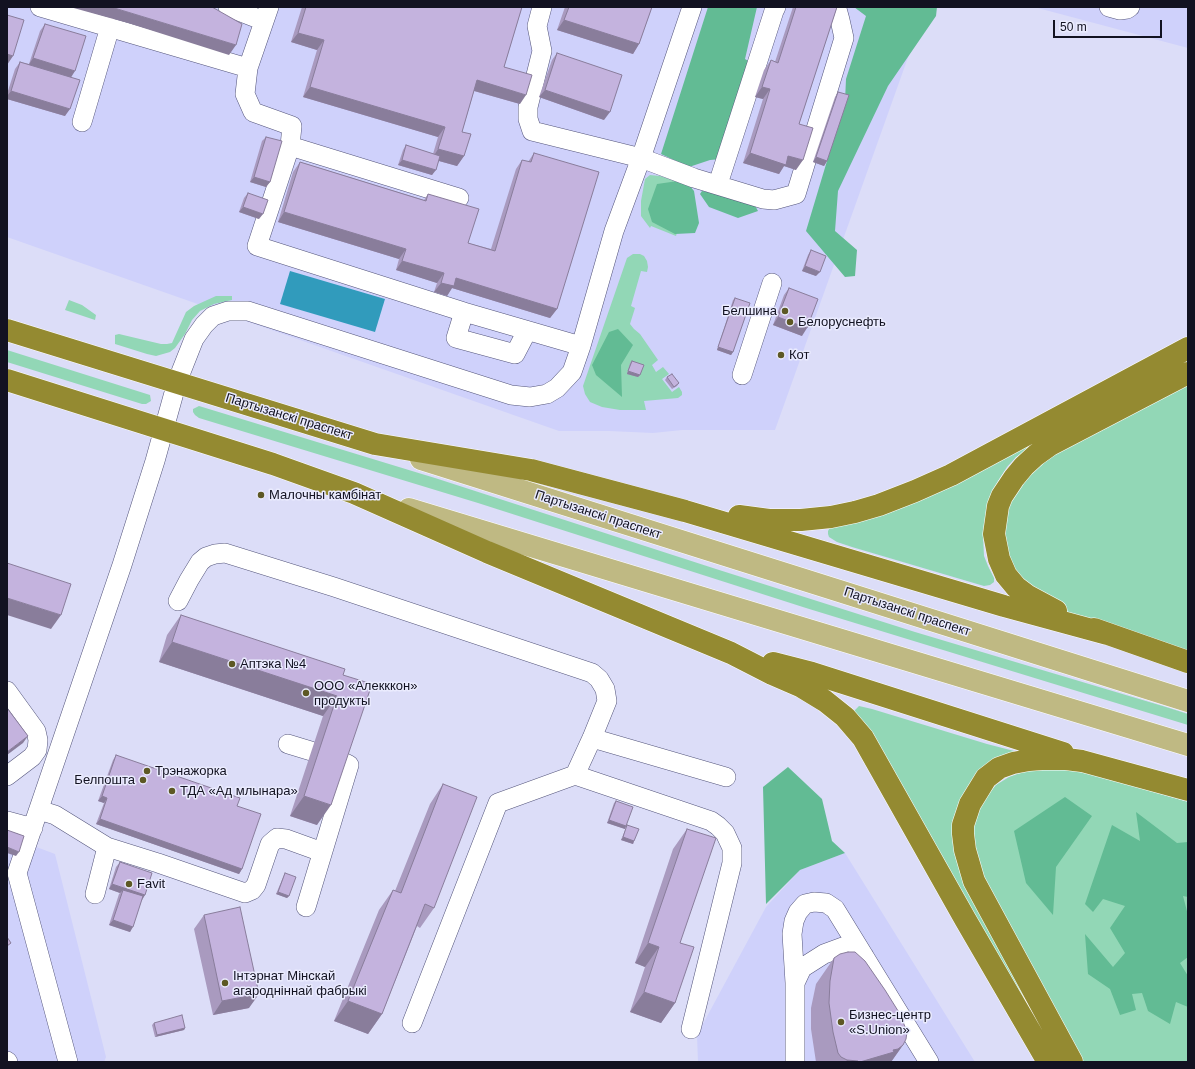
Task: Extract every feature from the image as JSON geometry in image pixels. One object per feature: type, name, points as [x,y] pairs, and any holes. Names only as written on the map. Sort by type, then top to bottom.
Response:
[{"type":"highway","name":"Партызанскі праспект","points":[[7,330],[374,444]]},
{"type":"highway","points":[[685,511],[769,520],[831,518],[855,512],[915,491],[951,475],[1188,348]]},
{"type":"highway","points":[[1107,634],[1066,616],[1028,596],[1016,587],[1006,575],[999,559],[996,546],[994,534],[998,506],[1002,496],[1014,478],[1036,454],[1050,445],[1188,373]]},
{"type":"highway","points":[[7,380],[273,464],[354,493],[487,552],[731,653],[772,674],[802,687],[825,701],[845,717],[863,738],[1048,1062]]},
{"type":"highway","points":[[374,444],[531,470],[685,511],[1004,606],[1107,634],[1188,662]]},
{"type":"highway","points":[[731,653],[812,673],[1166,784]]},
{"type":"highway","points":[[1072,1062],[974,881],[965,850],[963,825],[970,804],[986,778],[999,768],[1013,763],[1029,760],[1066,759],[1082,761],[1188,790]]},
{"type":"main road","name":"Партызанскі праспект","points":[[374,444],[1188,701]]},
{"type":"main road","points":[[354,493],[1188,745]]},
{"type":"street","points":[[40,7],[248,68]]},
{"type":"street","points":[[228,7],[267,14],[248,68],[244,94],[253,112],[292,126],[290,146],[257,246],[464,312],[581,346]]},
{"type":"street","points":[[542,7],[537,26],[542,51],[528,107],[528,119],[532,131],[641,158],[694,178],[718,184],[763,199],[774,200],[796,194],[844,38],[837,9],[830,7]]},
{"type":"street","points":[[68,1062],[12,870],[33,828],[122,566],[177,382],[194,339],[204,325],[213,316],[228,311],[248,311],[512,395],[530,397],[547,394],[557,388],[572,372],[581,346],[614,231],[641,158],[692,7]]},
{"type":"street","points":[[718,184],[771,18],[776,7]]},
{"type":"street","points":[[1109,7],[1120,10],[1130,7]]},
{"type":"street","points":[[82,122],[110,27]]},
{"type":"street","points":[[290,146],[459,198]]},
{"type":"street","points":[[742,374],[772,283]]},
{"type":"street","points":[[464,312],[456,338],[515,354],[527,331]]},
{"type":"street","points":[[178,601],[200,562],[206,557],[225,553],[334,587],[592,673],[605,689],[607,701],[575,775]]},
{"type":"street","points":[[7,691],[36,731],[38,740],[37,750],[32,757],[7,776]]},
{"type":"street","points":[[592,738],[726,777]]},
{"type":"street","points":[[288,744],[311,751]]},
{"type":"street","points":[[306,906],[349,766],[339,760]]},
{"type":"street","points":[[412,1023],[498,803],[575,775],[711,821],[725,833],[732,848],[732,863],[691,1029]]},
{"type":"street","points":[[39,810],[55,816],[107,847],[245,893],[252,890],[256,885],[270,844],[277,838],[286,839],[322,852]]},
{"type":"street","points":[[7,821],[33,828]]},
{"type":"street","points":[[95,894],[107,847]]},
{"type":"street","points":[[795,1062],[795,982],[792,934],[796,916],[805,904],[814,902],[826,903],[836,909],[929,1062]]},
{"type":"street","points":[[795,982],[802,968],[824,954],[843,947],[851,947],[864,956]]},
{"type":"shaded area","points":[[7,7],[926,7],[775,430],[682,430],[653,433],[559,431],[7,237]]},
{"type":"shaded area","points":[[1034,7],[1188,7],[1188,48]]},
{"type":"shaded area","points":[[290,271],[385,299],[375,332],[280,304]]},
{"type":"shaded area","points":[[7,836],[55,854],[106,1057],[104,1062],[7,1062]]},
{"type":"shaded area","points":[[845,853],[975,1062],[698,1062],[697,1035],[766,907],[800,870]]},
{"type":"green space","points":[[708,7],[757,7],[745,59],[760,68],[733,158],[710,160],[689,167],[661,154]]},
{"type":"green space","points":[[854,7],[937,7],[936,16],[888,86],[838,191],[835,231],[857,250],[855,276],[845,277],[806,231],[845,101],[846,79],[866,16]]},
{"type":"green space","points":[[650,175],[660,176],[691,186],[676,236],[651,226],[650,228],[641,216],[641,201],[645,179]]},
{"type":"green space","points":[[685,180],[694,191],[699,223],[695,233],[675,234],[652,222],[648,209],[657,184]]},
{"type":"green space","points":[[702,191],[752,200],[758,211],[738,218],[709,207],[700,194]]},
{"type":"green space","points":[[633,254],[640,254],[644,256],[648,267],[647,272],[641,271],[631,306],[635,308],[630,324],[640,334],[658,360],[652,365],[656,372],[663,367],[669,374],[662,379],[672,392],[679,387],[682,395],[678,398],[644,401],[646,410],[620,410],[602,407],[590,402],[585,394],[583,386],[627,258]]},
{"type":"green space","points":[[216,296],[232,296],[232,300],[214,304],[200,311],[192,320],[185,334],[175,348],[170,352],[156,356],[115,344],[115,335],[119,334],[161,344],[172,343],[186,312],[194,306]]},
{"type":"green space","points":[[69,300],[82,305],[96,315],[95,320],[65,310]]},
{"type":"green space","points":[[618,329],[633,345],[621,365],[622,397],[596,375],[592,365],[609,332]]},
{"type":"green space","points":[[7,350],[150,395],[151,401],[146,404],[142,404],[7,362]]},
{"type":"green space","points":[[1188,381],[1188,652],[1065,612],[1025,588],[1002,548],[1011,496],[1048,456]]},
{"type":"green space","points":[[1103,402],[1016,457],[998,481],[986,513],[983,535],[984,556],[994,578],[994,582],[990,585],[984,586],[852,547],[837,542],[829,537],[828,531],[831,526],[925,498],[957,484]]},
{"type":"green space","points":[[199,406],[435,478],[915,632],[1188,714],[1188,725],[806,608],[478,503],[199,418],[193,412],[193,409]]},
{"type":"green space","points":[[859,706],[1018,752],[1015,758],[955,820],[1065,1062],[1058,1062],[854,711]]},
{"type":"green space","points":[[788,767],[822,799],[832,841],[845,853],[800,870],[766,904],[763,787]]},
{"type":"green space","points":[[1041,769],[1071,770],[1099,776],[1188,802],[1188,1062],[1081,1062],[1003,924],[971,846],[974,819],[987,796],[996,785],[1009,777],[1026,771]]},
{"type":"green space","points":[[1065,797],[1092,816],[1056,867],[1053,915],[1026,883],[1014,831]]},
{"type":"green space","points":[[1136,812],[1177,843],[1188,842],[1188,897],[1183,896],[1188,915],[1188,957],[1180,963],[1188,976],[1188,1007],[1176,1002],[1170,1024],[1148,1011],[1142,993],[1132,994],[1136,1010],[1120,1015],[1110,989],[1088,974],[1085,934],[1113,967],[1125,953],[1110,928],[1125,906],[1103,899],[1093,912],[1085,904],[1112,825],[1140,841]]},
{"type":"building","points":[[111,7],[212,7],[242,24],[236,45]]},
{"type":"building","points":[[306,7],[522,7],[504,67],[532,75],[526,95],[477,80],[462,132],[471,134],[464,156],[438,149],[445,127],[310,87],[324,40],[298,33]]},
{"type":"building","points":[[569,7],[652,7],[639,44],[564,20]]},
{"type":"building","points":[[796,7],[837,7],[799,124],[813,128],[803,160],[788,156],[786,165],[750,153],[770,89],[762,87],[771,60],[778,63]]},
{"type":"building","points":[[7,15],[24,20],[13,56],[7,54]]},
{"type":"building","points":[[45,24],[86,36],[75,71],[33,58]]},
{"type":"building","points":[[557,53],[622,75],[610,112],[545,90]]},
{"type":"building","points":[[20,62],[80,80],[70,109],[11,91]]},
{"type":"building","points":[[838,92],[849,95],[827,161],[816,157]]},
{"type":"building","points":[[266,137],[282,141],[270,182],[254,177]]},
{"type":"building","points":[[406,145],[440,156],[436,170],[402,160]]},
{"type":"building","points":[[534,153],[599,172],[557,309],[456,278],[454,286],[441,283],[444,273],[402,261],[406,249],[284,212],[300,162],[426,201],[428,194],[479,209],[468,243],[495,251],[522,160],[531,162]]},
{"type":"building","points":[[248,193],[268,200],[263,214],[243,207]]},
{"type":"building","points":[[811,250],[826,256],[820,272],[805,266]]},
{"type":"building","points":[[789,288],[818,299],[807,328],[778,317]]},
{"type":"building","points":[[735,298],[750,303],[733,352],[718,347]]},
{"type":"building","points":[[632,361],[644,365],[640,375],[628,371]]},
{"type":"building","points":[[672,374],[679,383],[674,387],[667,377]]},
{"type":"building","points":[[7,563],[71,584],[61,615],[7,598]]},
{"type":"building","points":[[181,615],[345,669],[343,675],[372,684],[331,805],[304,796],[337,696],[172,642]]},
{"type":"building","points":[[7,708],[28,736],[7,752]]},
{"type":"building","points":[[116,755],[240,798],[237,806],[261,814],[242,869],[100,819],[107,798],[102,796]]},
{"type":"building","points":[[443,784],[477,797],[434,908],[425,904],[382,1014],[348,1001],[393,890],[401,893]]},
{"type":"building","points":[[616,801],[633,807],[626,826],[609,820]]},
{"type":"building","points":[[627,825],[639,829],[634,841],[623,837]]},
{"type":"building","points":[[687,829],[716,838],[680,943],[694,947],[675,1003],[644,992],[659,947],[648,943]]},
{"type":"building","points":[[7,830],[24,836],[19,852],[7,847]]},
{"type":"building","name":"Favit","points":[[120,862],[152,873],[145,895],[112,884]]},
{"type":"building","points":[[285,873],[296,877],[289,896],[278,892]]},
{"type":"building","points":[[123,890],[143,896],[133,927],[113,920]]},
{"type":"building","points":[[240,907],[259,994],[222,1001],[204,915]]},
{"type":"building","points":[[7,937],[11,943],[7,946]]},
{"type":"building","points":[[855,952],[865,961],[900,1014],[907,1032],[903,1045],[898,1049],[893,1050],[894,1052],[860,1062],[847,1060],[841,1057],[838,1053],[833,1032],[829,1003],[830,981],[834,958],[840,954]]},
{"type":"building","points":[[182,1015],[185,1028],[157,1035],[154,1023]]},
{"type":"place","name":"Белшина","points":[[785,311]]},
{"type":"place","name":"Белоруснефть","points":[[790,322]]},
{"type":"place","name":"Кот","points":[[781,355]]},
{"type":"place","name":"Малочны камбінат","points":[[261,495]]},
{"type":"place","name":"Аптэка №4","points":[[232,664]]},
{"type":"place","name":"ООО «Алекккон» продукты","points":[[306,693]]},
{"type":"place","name":"Трэнажорка","points":[[147,771]]},
{"type":"place","name":"Белпошта","points":[[143,780]]},
{"type":"place","name":"ТДА «Ад млынара»","points":[[172,791]]},
{"type":"place","name":"Favit","points":[[129,884]]},
{"type":"place","name":"Інтэрнат Мінскай агародніннай фабрыкі","points":[[225,983]]},
{"type":"place","name":"Бизнес-центр «S.Union»","points":[[841,1022]]}]
